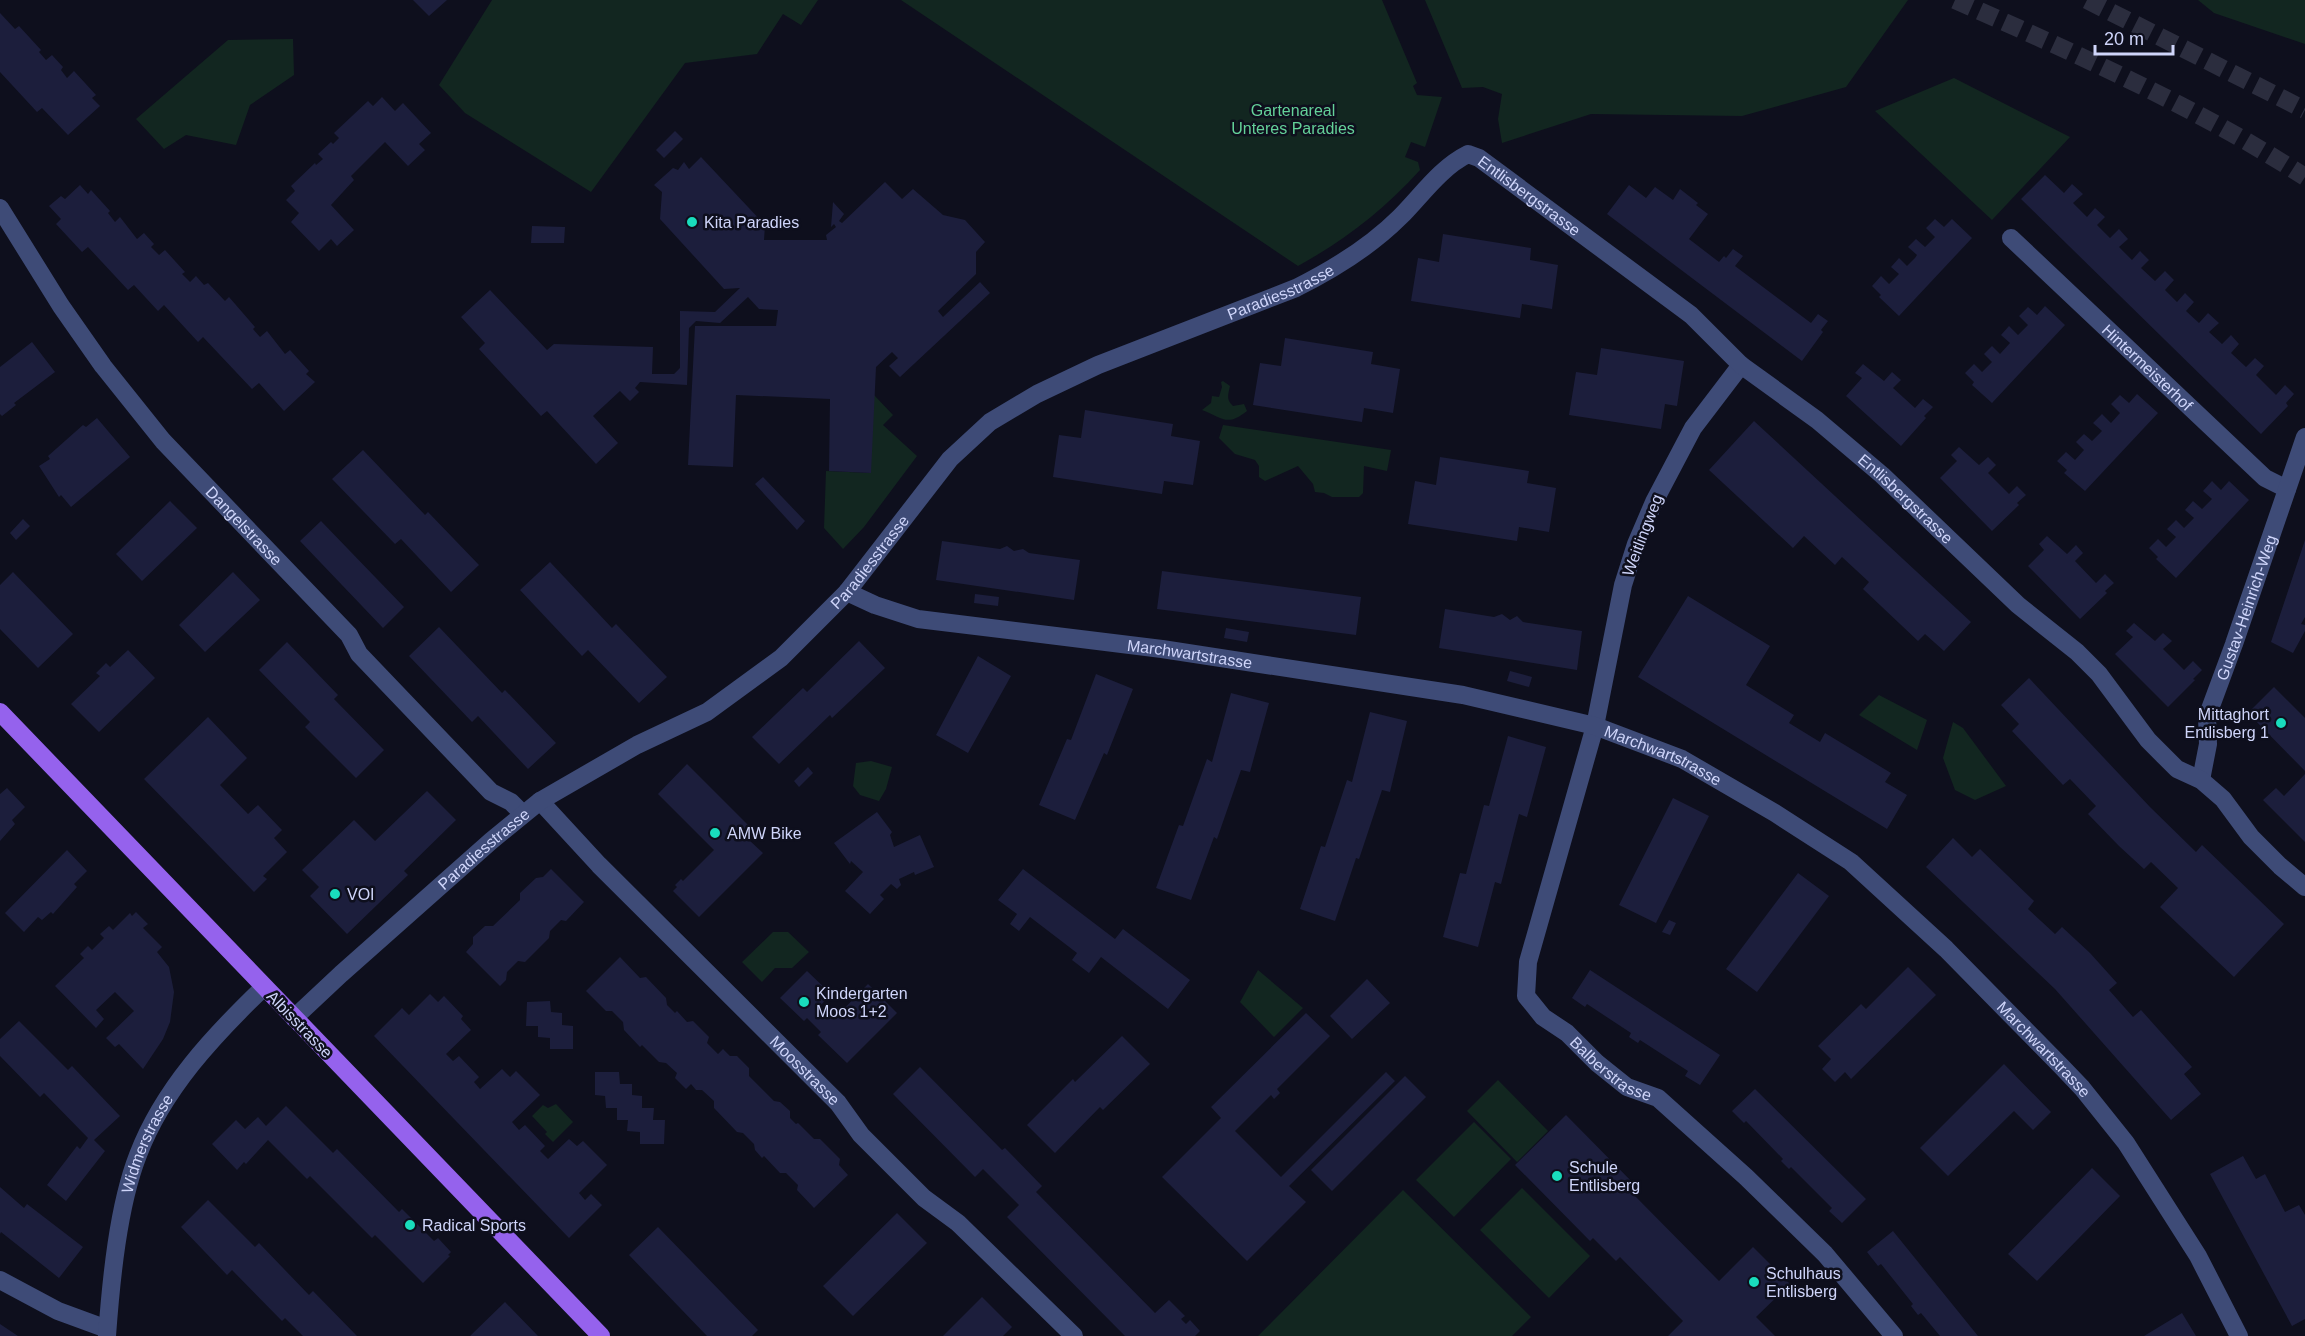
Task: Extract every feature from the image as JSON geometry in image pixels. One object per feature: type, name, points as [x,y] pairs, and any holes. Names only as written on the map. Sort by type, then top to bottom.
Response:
[{"type":"main road","name":"Albisstrasse","points":[[0,712],[601,1336]]},
{"type":"street","name":"Entlisbergstrasse","points":[[1468,154],[1479,158],[1691,315],[1742,365],[1817,420],[1882,475],[2018,605],[2077,652],[2099,674],[2148,740],[2177,769],[2201,780],[2226,802],[2251,837],[2305,887]]},
{"type":"street","name":"Paradiesstrasse","points":[[294,1018],[340,974],[540,801],[637,745],[707,712],[781,658],[822,619],[846,592],[950,459],[990,422],[1036,394],[1098,365],[1314,279],[1357,252],[1398,219],[1444,169],[1468,154]]},
{"type":"street","name":"Dangelstrasse","points":[[0,208],[61,306],[97,357],[163,441],[350,635],[359,654],[491,792],[511,802],[523,814]]},
{"type":"street","name":"Hintermeisterhof","points":[[2011,238],[2265,478],[2287,489]]},
{"type":"street","name":"Weitlingweg","points":[[1595,726],[1623,585],[1636,544],[1654,502],[1693,428],[1742,365]]},
{"type":"street","name":"Gustav-Heinrich-Weg","points":[[2201,780],[2208,744],[2207,717],[2305,437]]},
{"type":"street","name":"Marchwartstrasse","points":[[846,592],[875,605],[918,619],[1162,649],[1463,695],[1595,726],[1682,759],[1775,813],[1851,862],[1946,949],[2082,1088],[2126,1143],[2198,1256],[2240,1336]]},
{"type":"street","name":"Balberstrasse","points":[[1595,726],[1528,962],[1526,996],[1543,1017],[1567,1034],[1597,1063],[1627,1087],[1658,1098],[1746,1177],[1825,1254],[1894,1336]]},
{"type":"street","name":"Moosstrasse","points":[[540,801],[599,865],[838,1102],[861,1135],[924,1198],[958,1223],[1074,1336]]},
{"type":"street","name":"Widmerstrasse","points":[[107,1333],[119,1233],[128,1186],[145,1138],[181,1077],[237,1013],[264,987]]},
{"type":"street","points":[[0,1281],[107,1333]]},
{"type":"green space","points":[[492,0],[818,0],[801,25],[783,14],[757,54],[685,63],[591,192],[465,113],[439,85]]},
{"type":"green space","name":"Gartenareal Unteres Paradies","points":[[901,0],[1382,0],[1417,83],[1413,86],[1417,95],[1442,97],[1425,147],[1411,142],[1405,157],[1418,162],[1420,170],[1363,223],[1332,246],[1298,266]]},
{"type":"green space","points":[[1425,0],[1908,0],[1846,87],[1742,116],[1591,114],[1502,143],[1498,119],[1502,94],[1483,87],[1462,88]]},
{"type":"green space","points":[[2198,0],[2305,0],[2305,44],[2214,13]]},
{"type":"green space","points":[[293,39],[294,75],[250,105],[236,145],[186,135],[164,149],[136,119],[228,40]]},
{"type":"green space","points":[[1954,78],[2070,137],[1992,220],[1875,111]]},
{"type":"green space","points":[[1223,381],[1230,386],[1229,402],[1233,406],[1244,404],[1247,411],[1230,420],[1202,410],[1211,403],[1212,396],[1219,397]]},
{"type":"green space","points":[[874,395],[893,415],[883,425],[917,456],[864,527],[843,549],[824,528],[826,471],[870,473]]},
{"type":"green space","points":[[1223,425],[1391,450],[1387,471],[1364,466],[1363,493],[1359,497],[1332,497],[1315,492],[1313,484],[1298,466],[1265,481],[1259,477],[1259,466],[1255,460],[1235,454],[1219,438]]},
{"type":"green space","points":[[1879,695],[1927,720],[1917,750],[1859,715]]},
{"type":"green space","points":[[1953,722],[1963,728],[2006,786],[1975,800],[1955,790],[1943,758]]},
{"type":"green space","points":[[871,761],[892,767],[886,789],[879,801],[860,795],[853,786],[856,763]]},
{"type":"green space","points":[[773,932],[788,932],[809,952],[792,968],[775,968],[762,982],[742,962]]},
{"type":"green space","points":[[1258,970],[1303,1008],[1274,1037],[1240,1002]]},
{"type":"green space","points":[[1498,1080],[1548,1131],[1517,1162],[1467,1111]]},
{"type":"green space","points":[[556,1104],[573,1122],[553,1142],[532,1116],[543,1105],[548,1108]]},
{"type":"green space","points":[[1474,1122],[1511,1159],[1454,1217],[1416,1180]]},
{"type":"green space","points":[[1522,1188],[1590,1256],[1549,1298],[1480,1230]]},
{"type":"green space","points":[[1403,1190],[1531,1317],[1512,1336],[1258,1336]]},
{"type":"building","points":[[413,0],[447,0],[429,16]]},
{"type":"building","points":[[0,13],[15,29],[19,26],[41,50],[39,52],[46,60],[52,55],[63,67],[61,70],[67,78],[74,71],[96,95],[92,98],[100,106],[68,135],[42,108],[37,112],[0,72]]},
{"type":"building","points":[[382,97],[395,111],[403,103],[431,133],[419,144],[425,150],[408,166],[385,142],[351,176],[354,180],[331,205],[354,230],[337,246],[331,239],[319,251],[291,222],[299,213],[286,200],[295,191],[291,186],[315,163],[316,165],[323,159],[318,154],[339,138],[334,133],[368,101],[373,106]]},
{"type":"building","points":[[675,131],[683,139],[664,158],[656,150]]},
{"type":"building","points":[[701,157],[765,225],[764,240],[827,240],[826,235],[836,227],[834,224],[831,227],[833,202],[844,214],[839,221],[842,223],[885,182],[902,199],[913,189],[943,215],[965,220],[985,242],[976,252],[976,274],[938,311],[943,317],[980,282],[990,293],[900,377],[889,366],[898,358],[892,352],[876,367],[871,473],[829,471],[830,399],[736,395],[733,467],[688,465],[695,326],[776,326],[778,310],[759,309],[748,297],[720,323],[696,321],[689,328],[687,385],[640,382],[635,388],[639,392],[630,401],[620,391],[593,416],[618,443],[596,464],[547,411],[541,416],[479,349],[485,343],[461,317],[490,290],[547,350],[554,344],[653,347],[652,374],[674,374],[680,368],[680,311],[715,312],[740,288],[724,289],[660,219],[662,192],[654,185],[673,168],[678,170],[684,162],[689,169]]},
{"type":"building","points":[[2045,175],[2064,193],[2072,184],[2083,194],[2073,203],[2087,217],[2095,208],[2105,217],[2097,225],[2110,238],[2119,229],[2128,239],[2119,247],[2132,260],[2140,251],[2149,260],[2141,268],[2155,281],[2165,271],[2174,280],[2165,290],[2177,302],[2185,293],[2194,302],[2186,311],[2199,323],[2208,313],[2219,323],[2209,332],[2222,344],[2231,335],[2239,344],[2231,353],[2246,367],[2255,358],[2264,366],[2256,375],[2276,395],[2285,385],[2294,394],[2286,403],[2288,406],[2261,434],[2021,199]]},
{"type":"building","points":[[80,185],[88,194],[91,190],[110,211],[108,213],[115,222],[120,217],[137,239],[144,233],[154,244],[151,247],[159,255],[165,250],[185,272],[182,274],[190,282],[196,276],[204,285],[208,283],[225,301],[229,297],[255,327],[253,329],[260,337],[267,331],[285,354],[290,350],[309,371],[306,374],[315,382],[284,411],[259,383],[252,389],[203,337],[198,342],[164,305],[158,311],[134,285],[128,290],[88,247],[82,252],[56,224],[61,219],[49,206],[61,196],[65,199]]},
{"type":"building","points":[[1629,185],[1646,198],[1655,187],[1673,200],[1680,189],[1708,214],[1689,239],[1719,262],[1724,256],[1726,258],[1733,249],[1743,256],[1735,266],[1811,323],[1818,314],[1828,321],[1821,330],[1823,332],[1802,361],[1607,214]]},
{"type":"building","points":[[1935,219],[1944,227],[1952,219],[1972,238],[1899,316],[1879,297],[1881,295],[1872,286],[1881,276],[1889,284],[1899,274],[1891,267],[1899,258],[1907,266],[1915,258],[1917,255],[1908,247],[1916,239],[1925,247],[1935,237],[1926,228]]},
{"type":"building","points":[[532,226],[565,227],[564,243],[531,243]]},
{"type":"building","points":[[1443,234],[1531,248],[1530,260],[1558,265],[1552,309],[1522,304],[1520,318],[1411,301],[1418,258],[1439,262]]},
{"type":"building","points":[[2045,306],[2065,325],[1992,403],[1972,385],[1974,382],[1965,373],[1974,364],[1982,372],[1992,362],[1984,354],[1992,346],[2000,354],[2010,343],[2001,335],[2009,326],[2018,335],[2028,325],[2019,316],[2028,307],[2037,315]]},
{"type":"building","points":[[1285,338],[1373,352],[1371,364],[1400,369],[1393,413],[1364,408],[1362,422],[1253,405],[1260,363],[1281,366]]},
{"type":"building","points":[[32,342],[55,372],[14,403],[16,405],[2,416],[0,414],[0,367]]},
{"type":"building","points":[[1601,348],[1684,361],[1677,406],[1665,404],[1661,429],[1569,415],[1576,372],[1597,375]]},
{"type":"building","points":[[1863,364],[1884,381],[1892,372],[1901,380],[1893,388],[1915,408],[1923,399],[1933,407],[1901,446],[1846,396],[1862,378],[1855,373]]},
{"type":"building","points":[[2137,394],[2158,413],[2085,491],[2064,473],[2067,470],[2057,461],[2066,452],[2075,460],[2084,450],[2076,442],[2084,434],[2092,441],[2102,431],[2093,423],[2102,414],[2111,423],[2120,413],[2111,404],[2120,395],[2129,403]]},
{"type":"building","points":[[1085,410],[1173,424],[1171,436],[1200,441],[1193,485],[1164,481],[1162,494],[1053,477],[1059,435],[1081,438]]},
{"type":"building","points":[[97,418],[130,457],[71,507],[61,495],[59,497],[39,466],[50,459],[48,456],[83,425],[86,427]]},
{"type":"building","points":[[1754,421],[1971,622],[1944,651],[1925,634],[1918,641],[1863,589],[1869,582],[1842,557],[1835,565],[1804,536],[1793,548],[1709,470]]},
{"type":"building","points":[[1959,447],[1979,465],[1988,457],[1996,465],[1988,473],[2009,494],[2017,486],[2026,495],[1992,531],[1940,478],[1957,461],[1951,455]]},
{"type":"building","points":[[363,450],[425,515],[428,512],[479,565],[451,592],[401,539],[395,544],[332,479]]},
{"type":"building","points":[[1440,457],[1529,471],[1527,483],[1556,488],[1549,532],[1519,527],[1517,541],[1408,524],[1415,481],[1436,485]]},
{"type":"building","points":[[763,477],[805,521],[797,530],[755,484]]},
{"type":"building","points":[[2212,481],[2221,490],[2229,481],[2249,500],[2176,578],[2156,559],[2158,557],[2149,548],[2158,539],[2166,547],[2176,537],[2167,529],[2176,520],[2184,528],[2194,518],[2185,510],[2193,501],[2202,509],[2212,499],[2203,491]]},
{"type":"building","points":[[170,501],[197,528],[142,581],[116,554]]},
{"type":"building","points":[[23,519],[30,526],[16,540],[10,533]]},
{"type":"building","points":[[321,521],[404,607],[383,628],[300,541]]},
{"type":"building","points":[[2047,536],[2067,554],[2076,545],[2083,553],[2075,561],[2096,583],[2105,574],[2114,583],[2080,619],[2028,566],[2044,550],[2039,544]]},
{"type":"building","points":[[2305,540],[2305,617],[2301,624],[2305,625],[2305,631],[2293,653],[2271,642]]},
{"type":"building","points":[[942,541],[1000,549],[1007,546],[1014,551],[1023,549],[1029,553],[1080,560],[1074,600],[936,580]]},
{"type":"building","points":[[550,562],[612,628],[616,624],[667,677],[639,703],[588,650],[582,656],[520,590]]},
{"type":"building","points":[[1162,571],[1361,597],[1356,635],[1157,609]]},
{"type":"building","points":[[13,572],[73,634],[38,668],[0,629],[0,585]]},
{"type":"building","points":[[233,572],[260,600],[205,652],[179,625]]},
{"type":"building","points":[[975,594],[999,597],[998,606],[974,603]]},
{"type":"building","points":[[1688,596],[1770,646],[1746,685],[1794,715],[1789,723],[1820,742],[1825,733],[1891,773],[1885,782],[1907,795],[1887,829],[1638,677]]},
{"type":"building","points":[[1445,609],[1494,617],[1502,614],[1510,620],[1517,616],[1523,622],[1582,631],[1577,670],[1439,648]]},
{"type":"building","points":[[2134,623],[2155,641],[2163,633],[2172,641],[2163,649],[2184,670],[2193,661],[2202,670],[2168,707],[2115,654],[2133,637],[2126,631]]},
{"type":"building","points":[[439,627],[502,693],[505,690],[556,743],[528,769],[478,716],[472,722],[409,656]]},
{"type":"building","points":[[1226,628],[1249,632],[1247,642],[1224,638]]},
{"type":"building","points":[[859,641],[885,668],[832,718],[830,715],[779,764],[752,737],[803,688],[807,692]]},
{"type":"building","points":[[287,642],[338,695],[334,699],[384,750],[356,778],[305,727],[310,722],[259,670]]},
{"type":"building","points":[[128,650],[155,678],[99,732],[71,704],[100,676],[96,673],[106,663],[110,667]]},
{"type":"building","points":[[978,656],[1011,676],[968,753],[936,735]]},
{"type":"building","points":[[1510,671],[1532,677],[1529,687],[1507,681]]},
{"type":"building","points":[[1096,674],[1133,689],[1107,755],[1104,753],[1075,820],[1039,805],[1067,739],[1071,740]]},
{"type":"building","points":[[2029,678],[2150,807],[2196,852],[2202,845],[2284,924],[2234,977],[2160,907],[2178,888],[2151,862],[2144,869],[2119,846],[2088,814],[2096,806],[2070,779],[2063,785],[2012,731],[2019,724],[2001,705]]},
{"type":"building","points":[[2274,687],[2305,718],[2305,771],[2248,713]]},
{"type":"building","points":[[1231,693],[1269,703],[1250,772],[1241,770],[1217,839],[1214,837],[1191,900],[1156,888],[1179,825],[1183,826],[1207,759],[1212,762]]},
{"type":"building","points":[[1370,712],[1407,721],[1390,792],[1382,790],[1335,921],[1300,909],[1321,846],[1325,847],[1347,780],[1352,782]]},
{"type":"building","points":[[208,717],[247,758],[220,785],[248,814],[258,805],[282,830],[274,838],[287,852],[263,876],[267,879],[254,892],[144,779]]},
{"type":"building","points":[[1508,736],[1546,747],[1527,817],[1519,814],[1501,884],[1495,882],[1478,947],[1443,937],[1460,873],[1466,874],[1484,805],[1489,806]]},
{"type":"building","points":[[687,764],[756,833],[749,840],[763,853],[699,917],[673,891],[681,879],[683,881],[714,850],[658,794]]},
{"type":"building","points":[[808,767],[813,773],[799,787],[794,781]]},
{"type":"building","points":[[2305,774],[2305,842],[2263,800],[2276,788],[2284,796]]},
{"type":"building","points":[[7,788],[25,807],[12,820],[15,824],[0,841],[0,794]]},
{"type":"building","points":[[427,791],[456,820],[404,871],[408,875],[347,934],[310,896],[319,887],[302,870],[354,820],[375,841]]},
{"type":"building","points":[[1673,798],[1709,816],[1656,923],[1619,905]]},
{"type":"building","points":[[877,812],[892,832],[890,835],[894,847],[920,835],[934,867],[899,879],[901,885],[897,889],[891,884],[880,895],[884,899],[870,914],[845,891],[863,872],[851,861],[850,864],[834,843]]},
{"type":"building","points":[[1953,838],[1972,857],[1980,849],[2034,901],[2028,909],[2055,934],[2062,927],[2090,953],[2117,983],[2109,990],[2133,1017],[2141,1010],[2192,1067],[2184,1074],[2201,1094],[2171,1120],[2055,989],[1926,867]]},
{"type":"building","points":[[67,850],[87,871],[74,884],[77,887],[53,914],[51,912],[42,920],[38,917],[24,932],[5,913]]},
{"type":"building","points":[[551,869],[584,902],[566,921],[561,920],[550,931],[549,938],[525,962],[518,961],[507,972],[506,980],[500,986],[466,952],[473,944],[473,937],[485,926],[493,926],[520,900],[520,893],[536,878],[543,877]]},
{"type":"building","points":[[1023,869],[1115,939],[1123,929],[1190,980],[1168,1009],[1101,957],[1089,973],[1072,960],[1077,953],[1030,917],[1019,931],[1010,924],[1017,914],[998,900]]},
{"type":"building","points":[[1798,873],[1829,896],[1757,992],[1726,969]]},
{"type":"building","points":[[136,912],[148,924],[143,928],[162,947],[157,952],[169,967],[174,992],[170,1022],[163,1039],[143,1069],[119,1044],[115,1047],[106,1038],[134,1011],[115,992],[96,1010],[104,1019],[96,1028],[55,986],[84,958],[80,954],[88,946],[92,950],[104,938],[100,934],[109,926],[113,930],[130,913],[132,916]]},
{"type":"building","points":[[1669,920],[1676,923],[1670,935],[1662,932]]},
{"type":"building","points":[[620,957],[640,978],[646,977],[666,998],[667,1005],[675,1013],[677,1011],[687,1022],[693,1021],[709,1037],[707,1043],[718,1054],[723,1049],[730,1056],[737,1056],[749,1068],[749,1076],[774,1101],[780,1102],[790,1111],[790,1118],[796,1124],[798,1123],[814,1139],[820,1139],[840,1159],[839,1165],[848,1175],[814,1208],[797,1190],[798,1185],[786,1173],[780,1173],[764,1156],[762,1158],[755,1150],[754,1144],[743,1133],[737,1132],[714,1108],[714,1101],[702,1090],[696,1090],[691,1084],[686,1089],[675,1078],[677,1073],[666,1063],[659,1062],[642,1045],[640,1047],[624,1030],[623,1022],[612,1011],[606,1011],[586,991]]},
{"type":"building","points":[[1908,967],[1936,995],[1851,1079],[1845,1072],[1835,1082],[1822,1069],[1831,1059],[1818,1046],[1861,1004],[1866,1009]]},
{"type":"building","points":[[1590,970],[1720,1055],[1700,1085],[1685,1076],[1688,1071],[1640,1040],[1638,1043],[1629,1037],[1631,1033],[1587,1004],[1585,1007],[1572,998]]},
{"type":"building","points":[[807,971],[831,994],[820,1006],[834,1019],[868,984],[897,1013],[847,1063],[818,1035],[821,1032],[807,1018],[804,1021],[780,998]]},
{"type":"building","points":[[1367,979],[1390,1003],[1352,1039],[1330,1016]]},
{"type":"building","points":[[430,994],[438,1002],[444,996],[463,1016],[461,1019],[471,1030],[446,1054],[453,1061],[459,1056],[479,1077],[474,1082],[480,1089],[502,1069],[510,1077],[516,1071],[540,1095],[512,1122],[519,1130],[525,1125],[545,1146],[540,1151],[548,1159],[569,1139],[577,1146],[583,1141],[607,1165],[579,1193],[585,1200],[591,1194],[602,1205],[569,1238],[374,1036],[402,1008],[409,1015]]},
{"type":"building","points":[[550,1001],[551,1012],[562,1013],[562,1025],[573,1026],[573,1049],[550,1049],[550,1038],[538,1037],[538,1026],[526,1026],[527,1002]]},
{"type":"building","points":[[1306,1013],[1330,1036],[1277,1089],[1280,1093],[1274,1099],[1271,1095],[1235,1131],[1281,1177],[1386,1072],[1395,1081],[1289,1186],[1306,1202],[1247,1261],[1162,1177],[1221,1118],[1211,1107]]},
{"type":"building","points":[[19,1021],[68,1070],[72,1066],[120,1116],[94,1140],[105,1151],[66,1201],[47,1185],[77,1146],[80,1149],[88,1138],[44,1093],[40,1097],[0,1056],[0,1039]]},
{"type":"building","points":[[1122,1036],[1150,1064],[1103,1110],[1100,1107],[1055,1153],[1027,1125],[1073,1079],[1075,1082]]},
{"type":"building","points":[[2004,1064],[2051,1112],[2033,1130],[2014,1111],[1948,1176],[1920,1148]]},
{"type":"building","points":[[920,1067],[1002,1150],[1005,1148],[1042,1186],[1036,1192],[1155,1313],[1169,1300],[1185,1316],[1181,1319],[1186,1324],[1190,1320],[1200,1331],[1195,1336],[1125,1336],[1007,1217],[1019,1205],[983,1169],[975,1177],[893,1094]]},
{"type":"building","points":[[595,1072],[619,1072],[620,1084],[632,1084],[632,1095],[642,1096],[642,1108],[654,1108],[653,1120],[665,1120],[664,1144],[640,1144],[640,1132],[627,1131],[628,1120],[617,1120],[617,1108],[606,1108],[605,1096],[595,1095]]},
{"type":"building","points":[[1405,1076],[1426,1097],[1332,1191],[1311,1170]]},
{"type":"building","points":[[1755,1089],[1866,1199],[1842,1223],[1829,1211],[1832,1208],[1791,1167],[1789,1169],[1781,1161],[1783,1159],[1746,1121],[1744,1123],[1732,1111]]},
{"type":"building","points":[[286,1106],[333,1153],[337,1149],[399,1212],[402,1209],[434,1241],[438,1238],[451,1252],[448,1255],[450,1256],[423,1283],[375,1235],[372,1238],[310,1176],[307,1179],[268,1140],[246,1164],[244,1162],[237,1170],[212,1144],[236,1120],[245,1129],[258,1117],[266,1126]]},
{"type":"building","points":[[1566,1115],[1640,1190],[1635,1196],[1719,1281],[1753,1247],[1790,1284],[1756,1317],[1775,1336],[1668,1336],[1683,1321],[1620,1257],[1616,1261],[1593,1238],[1590,1241],[1515,1165]]},
{"type":"building","points":[[2243,1156],[2256,1179],[2265,1174],[2285,1212],[2299,1205],[2305,1215],[2305,1319],[2292,1326],[2210,1174]]},
{"type":"building","points":[[2092,1168],[2120,1196],[2037,1281],[2008,1254]]},
{"type":"building","points":[[0,1187],[24,1208],[27,1204],[83,1247],[59,1278],[1,1232],[0,1234]]},
{"type":"building","points":[[208,1200],[255,1247],[259,1243],[309,1295],[313,1291],[357,1336],[303,1336],[285,1318],[282,1321],[232,1270],[227,1275],[181,1227]]},
{"type":"building","points":[[897,1213],[927,1243],[853,1316],[823,1286]]},
{"type":"building","points":[[658,1227],[758,1330],[752,1336],[707,1336],[629,1255]]},
{"type":"building","points":[[1893,1231],[1978,1336],[1940,1336],[1921,1313],[1918,1315],[1911,1306],[1913,1304],[1881,1264],[1878,1266],[1867,1252]]},
{"type":"building","points":[[982,1297],[1012,1327],[1003,1336],[943,1336]]},
{"type":"building","points":[[505,1302],[538,1336],[470,1336]]},
{"type":"building","points":[[2182,1313],[2196,1336],[2144,1336]]},
{"type":"building","points":[[0,1324],[18,1336],[0,1336]]},
{"type":"tunnel","points":[[1955,0],[2177,104],[2221,127],[2305,177]]},
{"type":"tunnel","points":[[2087,0],[2305,110]]},
{"type":"place","name":"Kita Paradies","points":[[692,222]]},
{"type":"place","name":"Mittaghort Entlisberg 1","points":[[2281,723]]},
{"type":"place","name":"AMW Bike","points":[[715,833]]},
{"type":"place","name":"VOI","points":[[335,894]]},
{"type":"place","name":"Kindergarten Moos 1+2","points":[[804,1002]]},
{"type":"place","name":"Schule Entlisberg","points":[[1557,1176]]},
{"type":"place","name":"Radical Sports","points":[[410,1225]]},
{"type":"place","name":"Schulhaus Entlisberg","points":[[1754,1282]]}]
